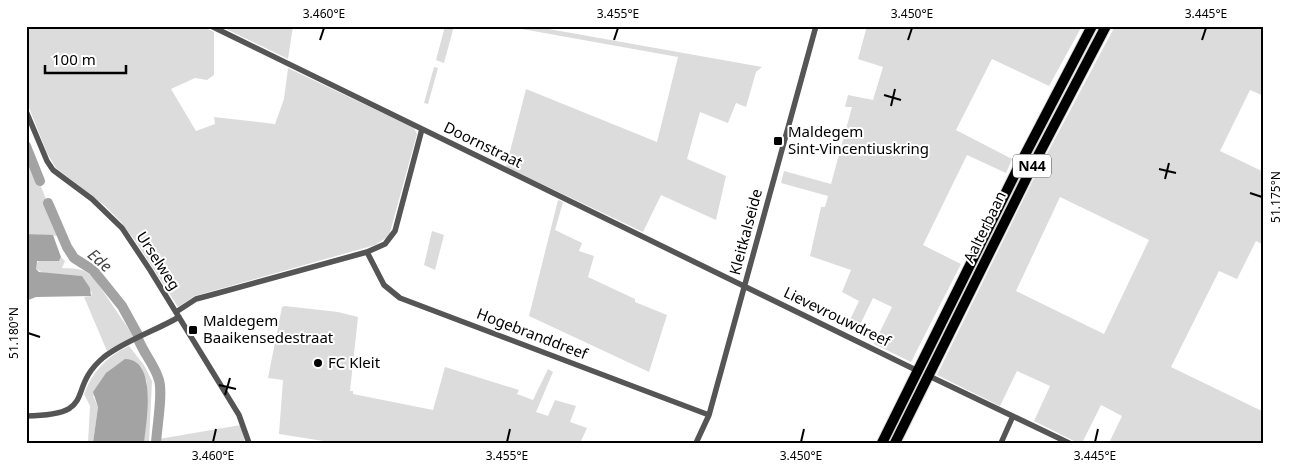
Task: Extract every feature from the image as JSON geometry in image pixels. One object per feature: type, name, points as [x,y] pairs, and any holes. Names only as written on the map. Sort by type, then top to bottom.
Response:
[{"type":"highway","name":"Aalterbaan","points":[[882,443],[1031,143],[1092,26]]},
{"type":"highway","name":"Aalterbaan","points":[[895,443],[1028,175],[1106,26]]},
{"type":"street","name":"Doornstraat","points":[[211,26],[744,286]]},
{"type":"street","name":"Kleitkalseide","points":[[696,443],[709,415],[816,26]]},
{"type":"street","name":"Urselweg","points":[[26,111],[47,161],[53,170],[92,199],[122,228],[239,415],[249,443]]},
{"type":"street","points":[[26,416],[52,416],[68,410],[78,401],[88,377],[102,360],[116,349],[177,314],[196,299],[367,252],[385,244],[395,231],[422,129]]},
{"type":"street","name":"Hogebranddreef","points":[[367,252],[384,285],[400,298],[709,415]]},
{"type":"street","name":"Lievevrouwdreef","points":[[744,286],[918,371]]},
{"type":"street","points":[[929,376],[1069,443]]},
{"type":"street","points":[[1001,443],[1013,416]]},
{"type":"shaded area","points":[[26,26],[202,26],[214,32],[214,75],[207,80],[195,78],[171,89],[196,131],[215,124],[214,117],[275,124],[284,99],[288,68],[414,128],[417,134],[389,236],[375,245],[195,296],[178,307],[121,222],[104,205],[56,168],[47,153],[26,100]]},
{"type":"shaded area","points":[[220,26],[293,26],[288,59]]},
{"type":"shaded area","points":[[445,26],[454,26],[444,63],[436,60]]},
{"type":"shaded area","points":[[505,26],[532,26],[762,67],[756,72],[746,107],[736,103],[728,123],[700,112],[687,159],[726,176],[716,220],[661,195],[643,232],[506,167],[526,89],[657,142],[678,57]]},
{"type":"shaded area","points":[[867,26],[1082,26],[1049,86],[992,59],[956,130],[1012,159],[1006,173],[967,155],[923,245],[961,264],[911,362],[874,344],[892,307],[873,298],[857,331],[847,326],[859,301],[842,292],[851,270],[810,256],[821,207],[825,207],[828,196],[781,183],[784,171],[831,184],[852,107],[845,107],[848,95],[873,100],[883,67],[858,59]]},
{"type":"shaded area","points":[[1115,26],[1264,26],[1264,96],[1250,90],[1220,151],[1264,172],[1264,245],[1256,241],[1237,279],[1219,271],[1171,367],[1264,412],[1264,443],[1109,443],[1122,416],[1101,405],[1082,443],[1078,443],[1034,421],[1050,386],[1017,371],[1000,406],[937,375],[1031,184]],"holes":[[[1060,197],[1149,240],[1104,334],[1016,291]]]},
{"type":"shaded area","points":[[434,67],[438,68],[428,104],[424,103]]},
{"type":"shaded area","points":[[26,167],[33,167],[61,236],[26,234]]},
{"type":"shaded area","points":[[558,200],[563,202],[555,230],[582,243],[579,251],[594,256],[588,277],[635,299],[635,302],[667,315],[649,372],[529,316]]},
{"type":"shaded area","points":[[432,231],[444,235],[435,270],[424,265]]},
{"type":"shaded area","points":[[26,234],[53,235],[61,257],[59,261],[37,261],[36,269],[39,272],[82,276],[90,288],[91,296],[36,297],[26,301]]},
{"type":"shaded area","points":[[61,257],[65,261],[62,268],[82,270],[94,278],[133,336],[107,351],[84,297],[91,296],[92,293],[82,276],[43,273],[36,269],[35,264],[40,260],[59,261]]},
{"type":"shaded area","points":[[282,307],[338,312],[358,317],[350,391],[353,391],[353,394],[433,410],[445,367],[519,390],[517,394],[533,400],[548,369],[553,372],[536,412],[548,416],[555,400],[576,406],[570,422],[587,428],[580,443],[336,443],[279,434],[283,380],[268,378]]},
{"type":"shaded area","points":[[129,346],[144,365],[152,381],[149,443],[144,443],[147,382],[141,366],[93,396],[98,407],[93,443],[88,443],[90,406],[84,394],[96,371],[114,354]]},
{"type":"shaded area","points":[[125,359],[135,362],[142,369],[146,380],[148,408],[144,443],[93,443],[98,407],[93,392],[106,373]]},
{"type":"shaded area","points":[[241,425],[245,443],[153,443],[153,440]]},
{"type":"waterway","name":"Ede","points":[[26,146],[40,181]]},
{"type":"waterway","name":"Ede","points":[[48,203],[67,247],[74,258],[93,270],[122,306],[138,335]]},
{"type":"waterway","name":"Ede","points":[[139,341],[159,380],[160,402],[156,443]]},
{"type":"place","name":"Maldegem Sint-Vincentiuskring","points":[[778,141]]},
{"type":"place","name":"Maldegem Baaikensedestraat","points":[[193,330]]},
{"type":"place","name":"FC Kleit","points":[[318,363]]}]
